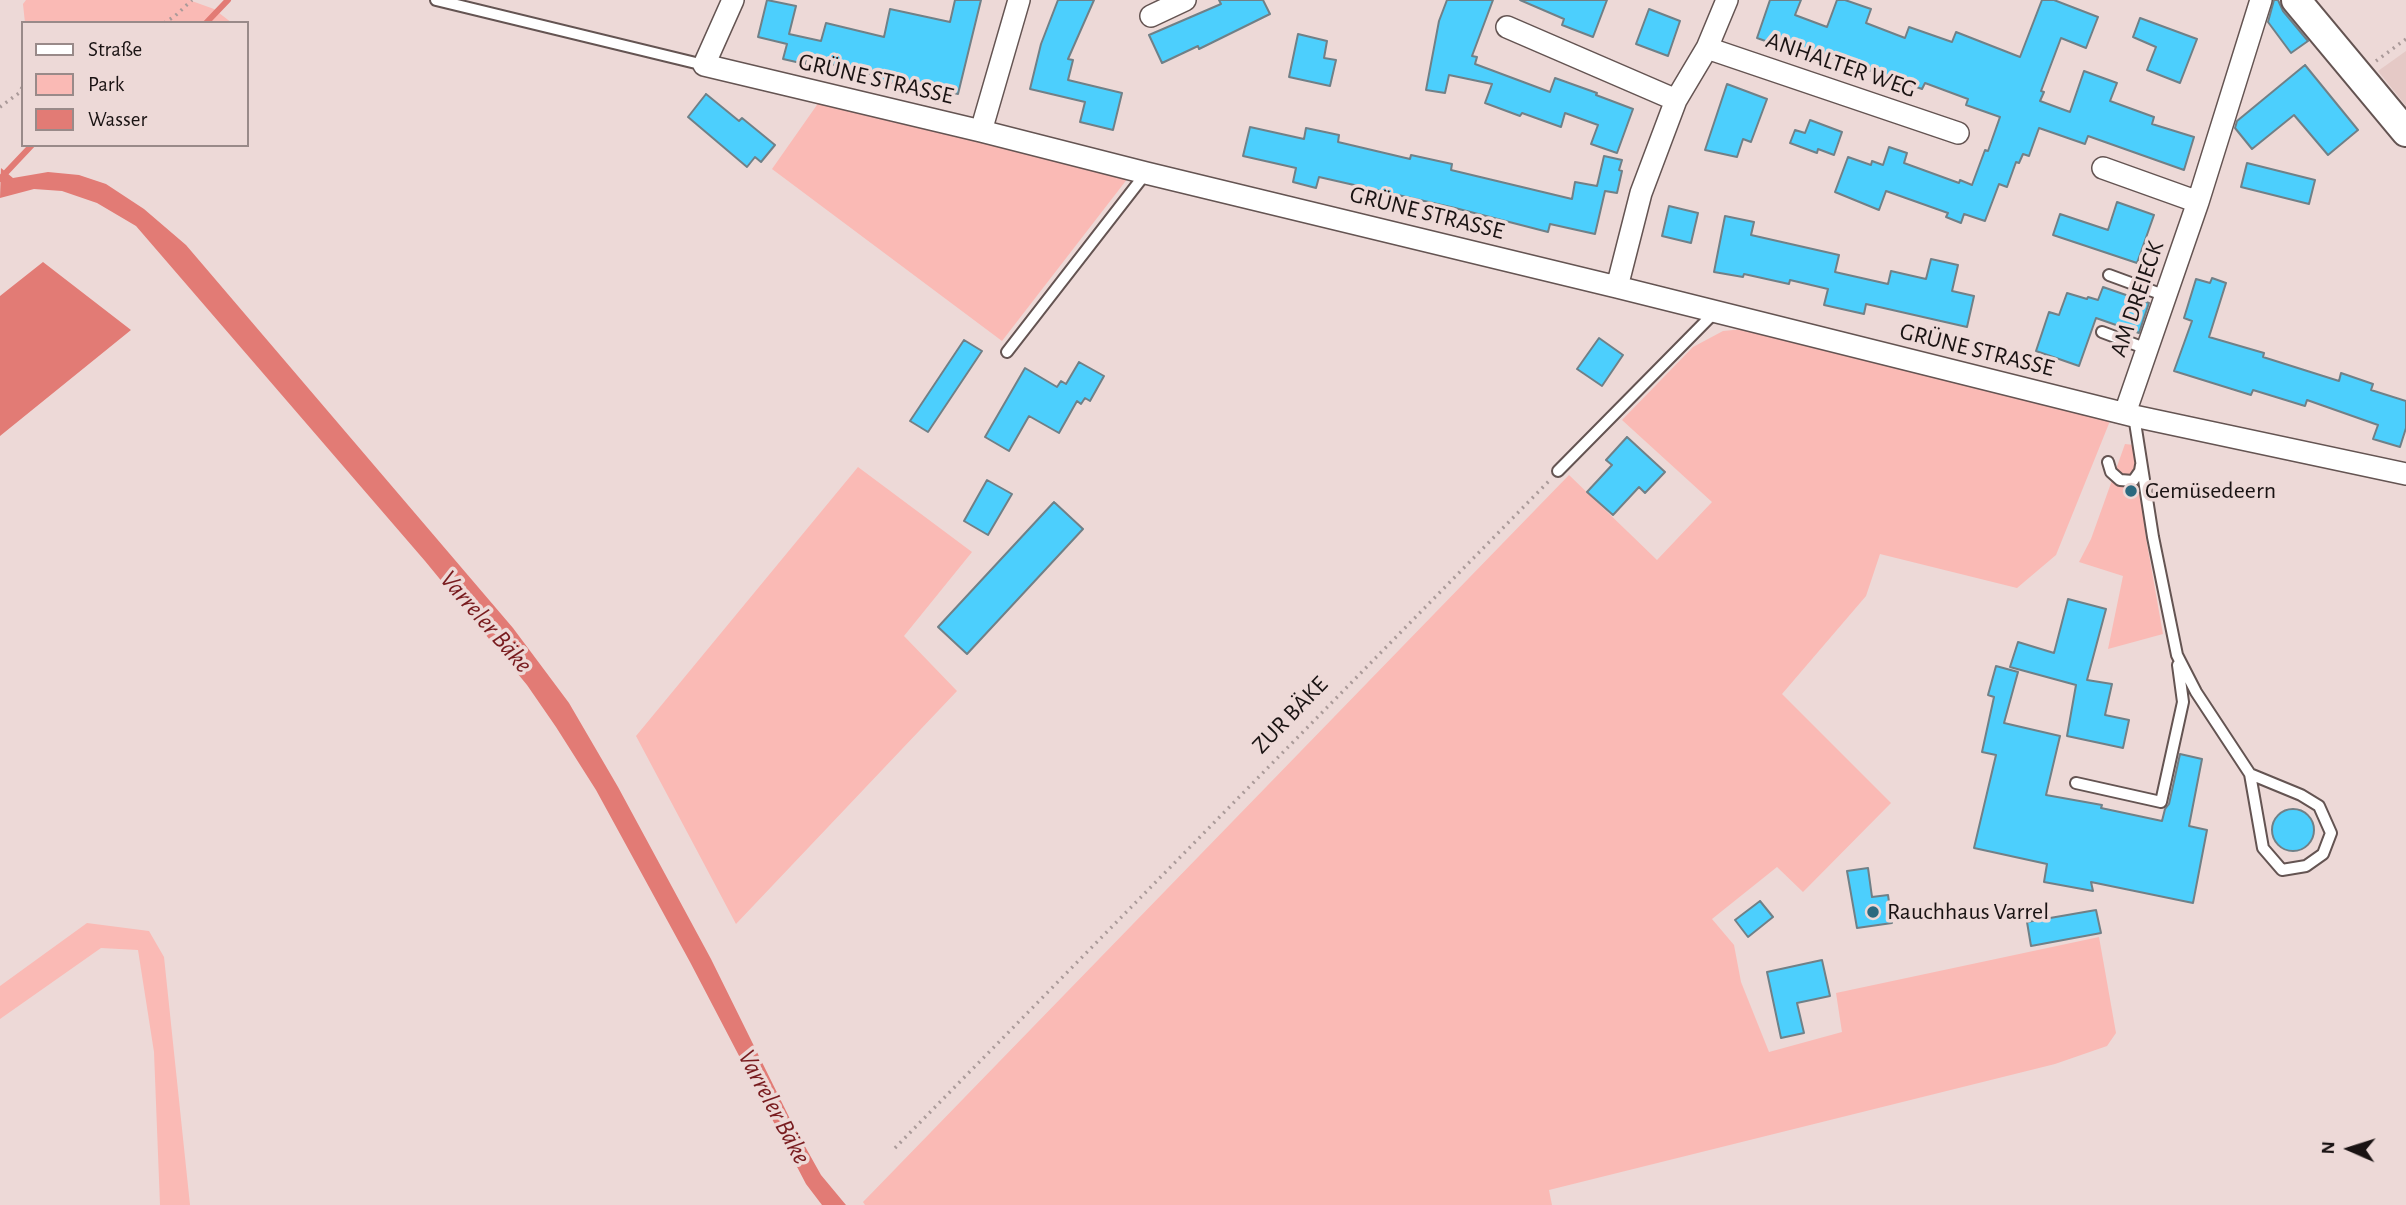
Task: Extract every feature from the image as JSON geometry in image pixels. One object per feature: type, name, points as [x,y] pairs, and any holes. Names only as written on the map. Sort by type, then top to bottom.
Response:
[{"type":"main road","points":[[2296,0],[2406,132]]},
{"type":"street","points":[[704,65],[733,0]]},
{"type":"street","points":[[982,131],[1019,0]]},
{"type":"street","points":[[1151,16],[1185,0]]},
{"type":"street","points":[[1617,287],[1642,193],[1676,100],[1706,48],[1727,0]]},
{"type":"street","name":"AM DREIECK","points":[[2130,415],[2147,349],[2198,202],[2261,0]]},
{"type":"street","points":[[1507,27],[1676,100]]},
{"type":"street","name":"ANHALTER WEG","points":[[1706,48],[1958,133]]},
{"type":"street","name":"GRÜNE STRASSE","points":[[704,65],[982,131],[2130,415],[2406,474]]},
{"type":"street","points":[[2103,168],[2198,202]]},
{"type":"lane","name":"GRÜNE STRASSE","points":[[436,0],[704,65]]},
{"type":"lane","points":[[1007,352],[1146,173]]},
{"type":"lane","points":[[2109,275],[2166,296]]},
{"type":"lane","points":[[1558,471],[1715,312]]},
{"type":"lane","points":[[2102,332],[2147,349]]},
{"type":"lane","points":[[2076,783],[2161,802],[2183,702],[2142,461],[2130,415]]},
{"type":"lane","points":[[2108,463],[2111,472],[2120,480],[2133,481],[2140,471],[2142,461]]},
{"type":"lane","points":[[2177,655],[2196,692],[2250,774],[2263,848],[2283,870],[2306,866],[2323,854],[2331,833],[2319,806],[2301,795],[2250,774]]},
{"type":"path","points":[[167,21],[192,0]]},
{"type":"path","points":[[2358,74],[2406,39]]},
{"type":"path","points":[[0,107],[21,90]]},
{"type":"path","name":"ZUR BÄKE","points":[[895,1148],[1558,471]]},
{"type":"shaded area","points":[[2406,51],[2406,106],[2378,71]]},
{"type":"green space","points":[[26,0],[189,0],[214,9],[229,21],[25,21],[23,4]]},
{"type":"green space","points":[[819,102],[1128,178],[1002,341],[772,169]]},
{"type":"green space","points":[[1743,329],[2110,421],[2056,555],[2017,588],[1880,554],[1866,596],[1782,694],[1891,803],[1803,892],[1777,867],[1712,919],[1734,945],[1741,982],[1769,1052],[1842,1032],[1836,993],[2099,937],[2116,1033],[2107,1046],[2055,1064],[1549,1190],[1552,1205],[865,1205],[863,1202],[1569,475],[1657,560],[1712,502],[1622,420],[1693,347],[1723,331]]},
{"type":"green space","points":[[2125,444],[2134,445],[2146,538],[2163,634],[2108,649],[2123,576],[2079,562],[2091,539]]},
{"type":"green space","points":[[858,467],[972,552],[904,636],[957,691],[736,924],[636,736]]},
{"type":"green space","points":[[87,923],[149,931],[164,957],[190,1205],[160,1205],[154,1052],[138,950],[101,948],[0,1019],[0,986]]},
{"type":"water","name":"Varreler Bäke","points":[[1,168],[13,178],[48,172],[79,175],[106,184],[144,209],[186,245],[513,628],[569,703],[618,787],[711,959],[793,1125],[821,1175],[846,1205],[822,1205],[806,1184],[596,790],[527,685],[425,561],[136,226],[97,203],[62,191],[34,189],[0,198]]},
{"type":"water","points":[[43,262],[131,330],[0,436],[0,296]]},
{"type":"building","points":[[767,0],[796,6],[789,34],[821,41],[826,23],[884,37],[890,9],[950,22],[955,0],[981,0],[958,94],[907,81],[906,86],[874,79],[875,75],[806,58],[805,64],[783,59],[787,44],[758,37]]},
{"type":"building","points":[[1058,0],[1094,0],[1068,59],[1073,60],[1068,80],[1122,93],[1113,130],[1080,122],[1085,102],[1030,89],[1041,44]]},
{"type":"building","points":[[1219,0],[1263,0],[1270,14],[1199,49],[1198,46],[1162,63],[1149,35],[1221,4]]},
{"type":"building","points":[[1447,0],[1493,0],[1472,56],[1477,57],[1475,64],[1550,92],[1555,78],[1633,109],[1617,153],[1591,144],[1598,125],[1565,113],[1561,127],[1485,103],[1492,84],[1449,75],[1445,93],[1426,90],[1439,21]]},
{"type":"building","points":[[1520,0],[1607,0],[1593,37],[1562,25],[1564,19]]},
{"type":"building","points":[[1770,0],[1801,0],[1795,15],[1827,27],[1837,0],[1845,0],[1871,9],[1866,23],[1905,38],[1909,27],[1952,42],[1956,32],[2020,57],[2042,0],[2054,0],[2098,17],[2086,48],[2061,38],[2041,91],[2044,92],[2040,101],[2070,112],[2084,71],[2117,83],[2110,101],[2154,117],[2152,124],[2194,137],[2184,170],[2088,136],[2085,144],[2039,128],[2029,156],[2023,154],[2019,163],[2016,162],[2007,187],[1999,184],[1985,221],[1964,214],[1961,223],[1946,217],[1948,213],[1886,191],[1879,210],[1835,192],[1848,157],[1871,165],[1872,161],[1883,165],[1889,147],[1907,153],[1904,163],[1972,185],[2000,117],[1966,105],[1968,99],[1925,83],[1922,89],[1808,49],[1807,51],[1772,39],[1771,43],[1757,38]]},
{"type":"building","points":[[2274,0],[2278,0],[2283,11],[2308,41],[2291,53],[2268,22]]},
{"type":"building","points":[[1649,9],[1680,21],[1668,56],[1636,44]]},
{"type":"building","points":[[2140,18],[2197,39],[2180,83],[2147,70],[2156,47],[2133,37]]},
{"type":"building","points":[[1298,34],[1327,41],[1324,58],[1336,60],[1330,86],[1289,77]]},
{"type":"building","points":[[2305,65],[2358,130],[2328,155],[2294,115],[2252,149],[2235,128],[2237,121]]},
{"type":"building","points":[[1727,84],[1767,99],[1751,142],[1743,139],[1737,157],[1705,150]]},
{"type":"building","points":[[706,94],[775,145],[761,162],[755,157],[747,167],[688,117]]},
{"type":"building","points":[[1810,120],[1842,132],[1834,155],[1818,149],[1817,153],[1790,143],[1795,130],[1805,133]]},
{"type":"building","points":[[1250,127],[1304,139],[1306,128],[1339,135],[1338,142],[1410,159],[1411,155],[1452,164],[1451,170],[1572,199],[1575,182],[1597,186],[1604,156],[1622,160],[1619,170],[1622,171],[1617,193],[1605,191],[1595,234],[1550,224],[1548,232],[1319,177],[1316,188],[1293,182],[1296,168],[1243,156]]},
{"type":"building","points":[[2247,163],[2315,180],[2309,204],[2241,187]]},
{"type":"building","points":[[2117,202],[2154,215],[2137,263],[2053,235],[2060,214],[2108,230]]},
{"type":"building","points":[[1669,206],[1698,213],[1691,243],[1662,236]]},
{"type":"building","points":[[1725,216],[1754,222],[1751,235],[1839,255],[1835,272],[1888,284],[1891,271],[1926,279],[1931,259],[1958,265],[1952,291],[1974,296],[1967,327],[1866,304],[1864,314],[1824,305],[1828,289],[1790,280],[1789,284],[1744,274],[1743,277],[1714,272]]},
{"type":"building","points":[[2212,278],[2226,283],[2209,337],[2264,353],[2263,357],[2339,381],[2341,373],[2373,384],[2371,390],[2406,401],[2406,428],[2400,447],[2373,439],[2378,425],[2307,400],[2305,406],[2253,390],[2251,395],[2174,371],[2192,321],[2184,318],[2196,279],[2210,283]]},
{"type":"building","points":[[2103,287],[2149,303],[2139,333],[2096,318],[2079,366],[2036,351],[2049,312],[2059,315],[2067,293],[2098,300]]},
{"type":"building","points":[[1599,338],[1623,355],[1602,386],[1577,369]]},
{"type":"building","points":[[964,340],[982,351],[928,432],[910,421]]},
{"type":"building","points":[[1079,362],[1104,376],[1090,401],[1085,398],[1081,404],[1077,401],[1059,433],[1029,416],[1009,451],[985,437],[1025,368],[1057,387],[1061,381],[1066,384]]},
{"type":"building","points":[[1627,437],[1665,472],[1645,493],[1639,487],[1613,515],[1587,492],[1612,465],[1606,460]]},
{"type":"building","points":[[987,480],[1012,494],[988,535],[964,521]]},
{"type":"building","points":[[1054,502],[1083,529],[967,654],[938,627]]},
{"type":"building","points":[[2068,599],[2106,609],[2087,680],[2112,684],[2105,715],[2129,720],[2123,748],[2067,736],[2076,685],[2010,667],[2018,642],[2054,653]]},
{"type":"building","points":[[1996,666],[2018,672],[2004,723],[2060,736],[2046,795],[2102,805],[2101,808],[2162,821],[2169,804],[2180,754],[2202,759],[2189,826],[2207,830],[2193,903],[2091,882],[2093,891],[2044,882],[2047,864],[1974,848],[1996,755],[1982,752],[1994,697],[1988,695]]},
{"type":"building","points":[[2293,809],[2308,815],[2314,830],[2308,845],[2293,851],[2278,845],[2272,830],[2278,815]]},
{"type":"building","points":[[1868,868],[1872,897],[1888,895],[1892,923],[1857,928],[1847,871]]},
{"type":"building","points":[[1760,901],[1773,917],[1748,937],[1735,920]]},
{"type":"building","points":[[2096,910],[2101,933],[2031,946],[2027,922]]},
{"type":"building","points":[[1822,960],[1830,996],[1797,1003],[1804,1033],[1781,1038],[1767,972]]},
{"type":"waterway","points":[[208,21],[228,0]]},
{"type":"waterway","points":[[0,179],[30,147]]},
{"type":"place","name":"Gemüsedeern","points":[[2131,491]]},
{"type":"place","name":"Rauchhaus Varrel","points":[[1873,912]]}]
